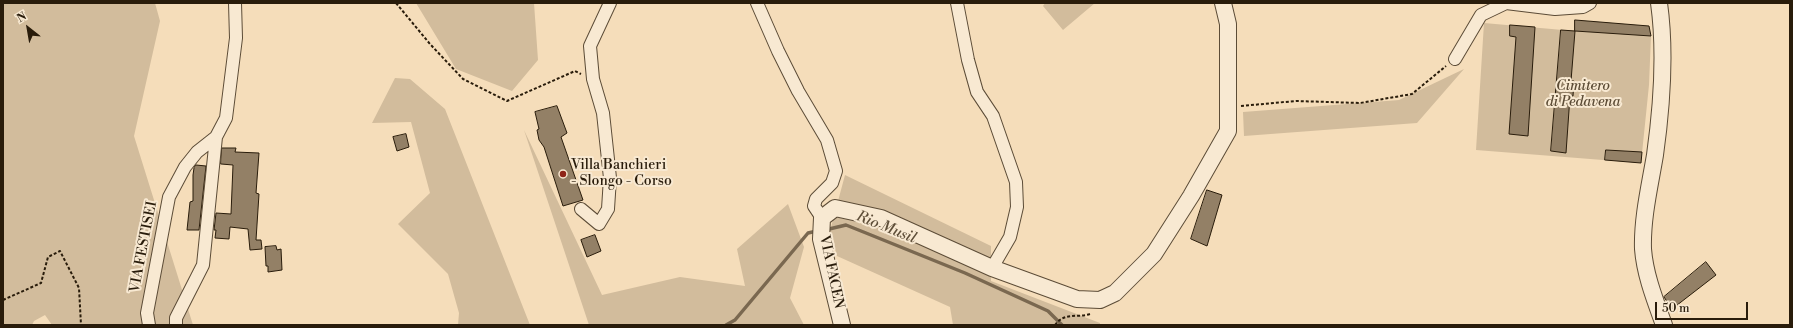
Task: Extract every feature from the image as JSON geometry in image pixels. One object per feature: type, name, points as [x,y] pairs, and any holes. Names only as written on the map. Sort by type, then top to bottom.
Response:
[{"type":"street","name":"VIA FESTISEI","points":[[149,325],[147,313],[169,197],[185,167],[197,152],[216,137],[226,118],[236,38],[235,3]]},
{"type":"street","points":[[581,209],[599,224],[608,210],[610,178],[607,145],[603,113],[593,79],[590,46],[610,3]]},
{"type":"street","points":[[757,3],[798,91],[827,140],[836,172],[832,183],[816,199],[814,206],[822,218],[835,208],[881,218],[992,268],[1077,299],[1100,300],[1115,293],[1154,254],[1191,196],[1228,131],[1228,24],[1223,3]]},
{"type":"street","points":[[957,3],[968,60],[977,92],[993,116],[1016,182],[1017,207],[1010,237],[992,268]]},
{"type":"street","points":[[1455,59],[1481,15],[1506,3],[1555,10],[1583,7],[1590,3]]},
{"type":"street","points":[[1659,3],[1663,33],[1661,94],[1656,146],[1643,238],[1645,262],[1650,286],[1664,325]]},
{"type":"street","points":[[176,325],[176,318],[203,265],[216,137]]},
{"type":"street","name":"VIA FACEN","points":[[822,218],[821,239],[842,325]]},
{"type":"path","points":[[396,3],[430,44],[463,79],[507,101],[575,72],[593,79]]},
{"type":"path","points":[[1228,107],[1296,101],[1360,103],[1412,94],[1455,59]]},
{"type":"path","points":[[3,300],[41,283],[48,257],[60,251],[79,288],[81,325]]},
{"type":"path","points":[[1056,324],[1060,319]]},
{"type":"green space","points":[[3,3],[155,3],[160,21],[134,136],[193,325],[52,325],[45,315],[34,321],[32,325],[3,325]]},
{"type":"green space","points":[[416,3],[534,3],[538,60],[512,91],[456,69]]},
{"type":"green space","points":[[1045,3],[1095,3],[1063,30],[1043,6]]},
{"type":"green space","name":"Cimitero di Pedavena","points":[[1575,20],[1649,26],[1651,36],[1649,85],[1641,163],[1476,150],[1484,23],[1574,31]]},
{"type":"green space","points":[[1464,69],[1417,123],[1244,136],[1243,112],[1399,100]]},
{"type":"green space","points":[[395,78],[410,79],[445,109],[530,325],[458,325],[459,313],[448,274],[398,224],[430,193],[411,122],[372,123]]},
{"type":"green space","points":[[524,130],[602,295],[680,277],[745,286],[737,249],[788,204],[804,247],[790,298],[804,325],[589,325]]},
{"type":"green space","points":[[845,175],[991,246],[991,281],[1100,323],[1100,325],[953,325],[950,307],[837,256],[830,231]]},
{"type":"building","points":[[1575,20],[1649,26],[1651,36],[1575,31]]},
{"type":"building","points":[[1510,25],[1535,27],[1528,136],[1509,134],[1516,37],[1510,36]]},
{"type":"building","points":[[1561,30],[1575,31],[1571,81],[1574,81],[1573,96],[1570,96],[1566,153],[1551,151]]},
{"type":"building","name":"Villa Banchieri - Slongo - Corso","points":[[557,106],[567,133],[561,137],[583,200],[563,206],[544,147],[539,140],[537,130],[539,129],[535,112]]},
{"type":"building","points":[[406,134],[409,147],[397,151],[393,137]]},
{"type":"building","points":[[222,148],[236,148],[235,152],[259,153],[256,193],[259,194],[256,240],[261,240],[262,249],[250,250],[248,229],[230,227],[229,239],[215,238],[216,230],[214,230],[216,213],[231,214],[233,165],[221,164]]},
{"type":"building","points":[[1606,150],[1642,152],[1641,163],[1605,160]]},
{"type":"building","points":[[196,165],[206,166],[199,230],[187,230],[190,202],[193,201],[193,175]]},
{"type":"building","points":[[1207,190],[1222,195],[1207,246],[1191,239]]},
{"type":"building","points":[[595,235],[601,251],[587,257],[581,240]]},
{"type":"building","points":[[276,246],[277,250],[281,249],[282,270],[268,272],[268,266],[266,266],[265,247]]},
{"type":"building","points":[[1706,262],[1716,275],[1672,309],[1664,297]]},
{"type":"waterway","name":"Rio Musil","points":[[825,230],[846,225],[866,233],[965,273],[1048,311],[1062,325]]},
{"type":"waterway","name":"Rio Musil","points":[[726,325],[735,320],[808,233],[817,231]]},
{"type":"place","name":"Villa Banchieri - Slongo - Corso","points":[[563,174]]}]
